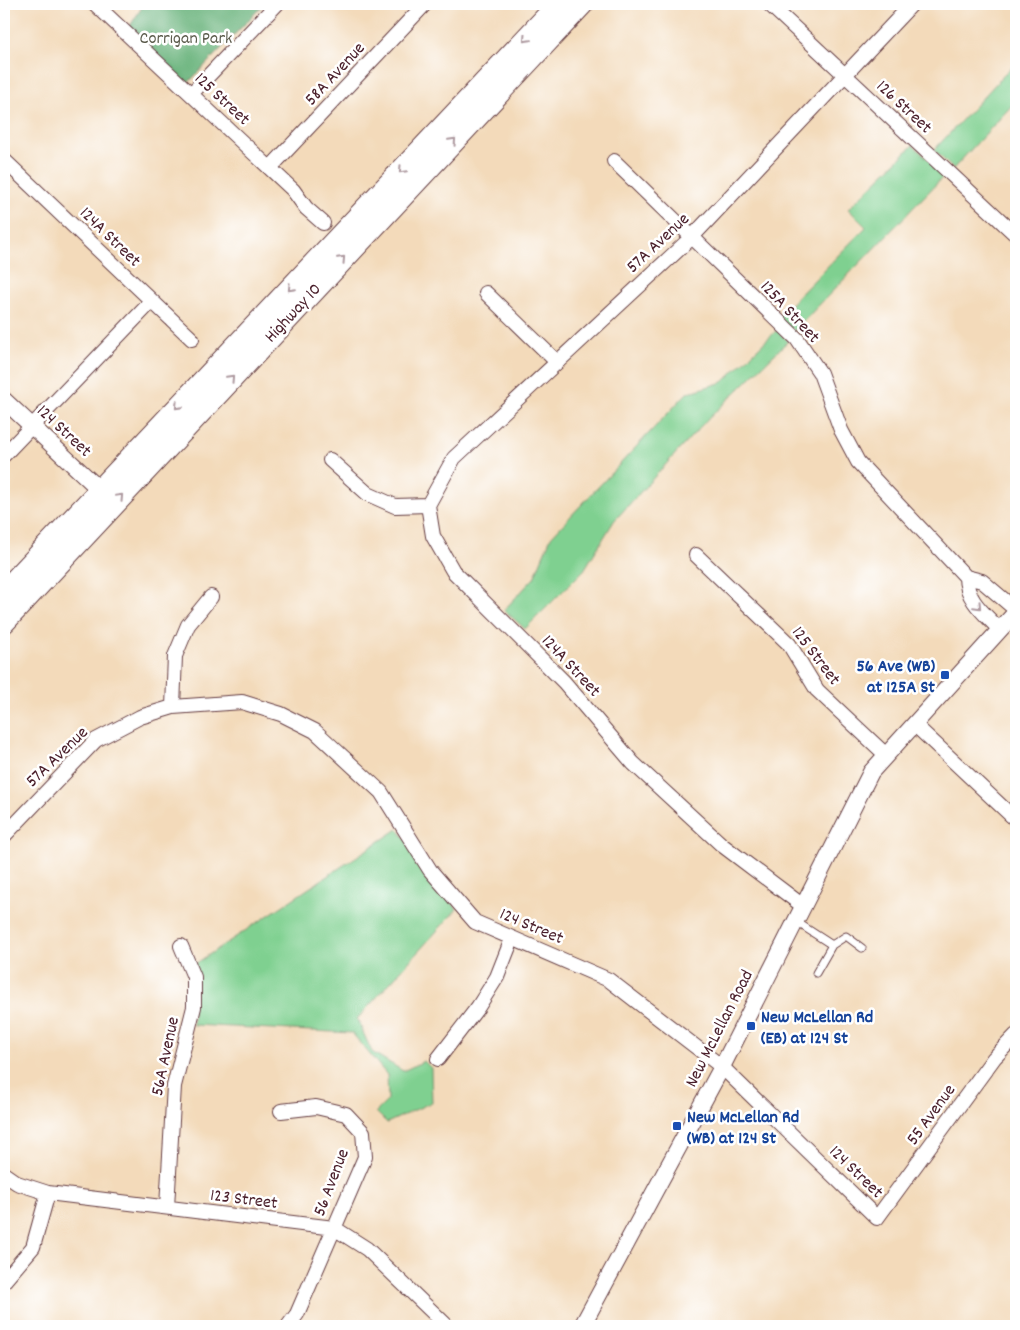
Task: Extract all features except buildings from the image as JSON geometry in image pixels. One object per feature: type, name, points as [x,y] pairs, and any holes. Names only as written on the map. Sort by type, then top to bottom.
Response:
[{"type":"highway","name":"Highway 10","points":[[4,592],[99,489],[559,4]]},
{"type":"highway","name":"Highway 10","points":[[4,622],[582,4]]},
{"type":"highway","points":[[4,608],[93,512],[99,489]]},
{"type":"street","name":"125 Street","points":[[95,4],[270,168],[323,223]]},
{"type":"street","points":[[191,94],[277,4]]},
{"type":"street","name":"58A Avenue","points":[[270,168],[425,4]]},
{"type":"street","name":"126 Street","points":[[769,4],[1014,229]]},
{"type":"street","name":"57A Avenue","points":[[428,505],[454,458],[556,361],[691,238],[912,4]]},
{"type":"street","name":"124A Street","points":[[4,160],[192,339]]},
{"type":"street","name":"125A Street","points":[[614,161],[691,238],[797,339],[820,373],[841,430],[858,462],[966,577],[982,581],[1016,611]]},
{"type":"street","points":[[486,293],[556,361]]},
{"type":"street","points":[[4,455],[152,301]]},
{"type":"street","name":"124 Street","points":[[4,400],[99,489]]},
{"type":"street","points":[[330,460],[368,494],[395,506],[428,505]]},
{"type":"street","name":"124A Street","points":[[428,505],[433,536],[453,571],[564,682],[633,763],[722,845],[803,906]]},
{"type":"street","name":"125 Street","points":[[696,555],[788,644],[817,690],[886,755]]},
{"type":"street","name":"125A Street","points":[[966,577],[966,588],[971,599],[1000,630]]},
{"type":"street","points":[[173,707],[175,656],[188,625],[211,597]]},
{"type":"street","points":[[886,755],[1016,611]]},
{"type":"street","name":"124 Street","points":[[173,707],[242,702],[281,714],[315,731],[381,792],[430,870],[474,922],[608,980],[722,1067],[877,1218]]},
{"type":"street","name":"57A Avenue","points":[[4,836],[96,740],[140,717],[173,707]]},
{"type":"street","points":[[915,725],[1016,820]]},
{"type":"street","name":"New McLellan Road","points":[[582,1326],[722,1067],[871,772],[886,755]]},
{"type":"street","points":[[438,1059],[478,1007],[497,977],[512,939]]},
{"type":"street","name":"56A Avenue","points":[[167,1207],[174,1086],[194,1007],[194,977],[181,946]]},
{"type":"street","name":"55 Avenue","points":[[877,1218],[994,1058],[1016,1035]]},
{"type":"street","name":"56 Avenue","points":[[281,1111],[316,1107],[346,1114],[363,1132],[365,1157],[297,1314],[288,1326]]},
{"type":"street","name":"123 Street","points":[[4,1174],[17,1183],[48,1193],[334,1228],[366,1249],[447,1326]]},
{"type":"street","points":[[4,1281],[33,1247],[48,1193]]},
{"type":"lane","points":[[795,921],[832,945]]},
{"type":"lane","points":[[816,972],[832,945],[846,936],[862,948]]},
{"type":"green space","name":"Corrigan Park","points":[[144,4],[264,4],[187,84],[128,29]]},
{"type":"green space","points":[[1016,62],[1016,101],[953,169],[934,150]]},
{"type":"green space","points":[[913,145],[945,175],[794,331],[778,317],[866,227],[848,209]]},
{"type":"green space","points":[[777,330],[788,341],[701,426],[614,521],[584,570],[525,629],[504,610],[534,578],[551,537],[687,393],[723,382]]},
{"type":"green space","points":[[398,829],[457,909],[357,1019],[372,1052],[403,1071],[424,1061],[431,1068],[432,1102],[387,1123],[376,1112],[388,1100],[387,1075],[352,1033],[193,1025],[192,966]]},
{"type":"place","name":"56 Ave (WB) at 125A St","points":[[945,675]]},
{"type":"place","name":"New McLellan Rd (EB) at 124 St","points":[[751,1026]]},
{"type":"place","name":"New McLellan Rd (WB) at 124 St","points":[[677,1126]]}]
